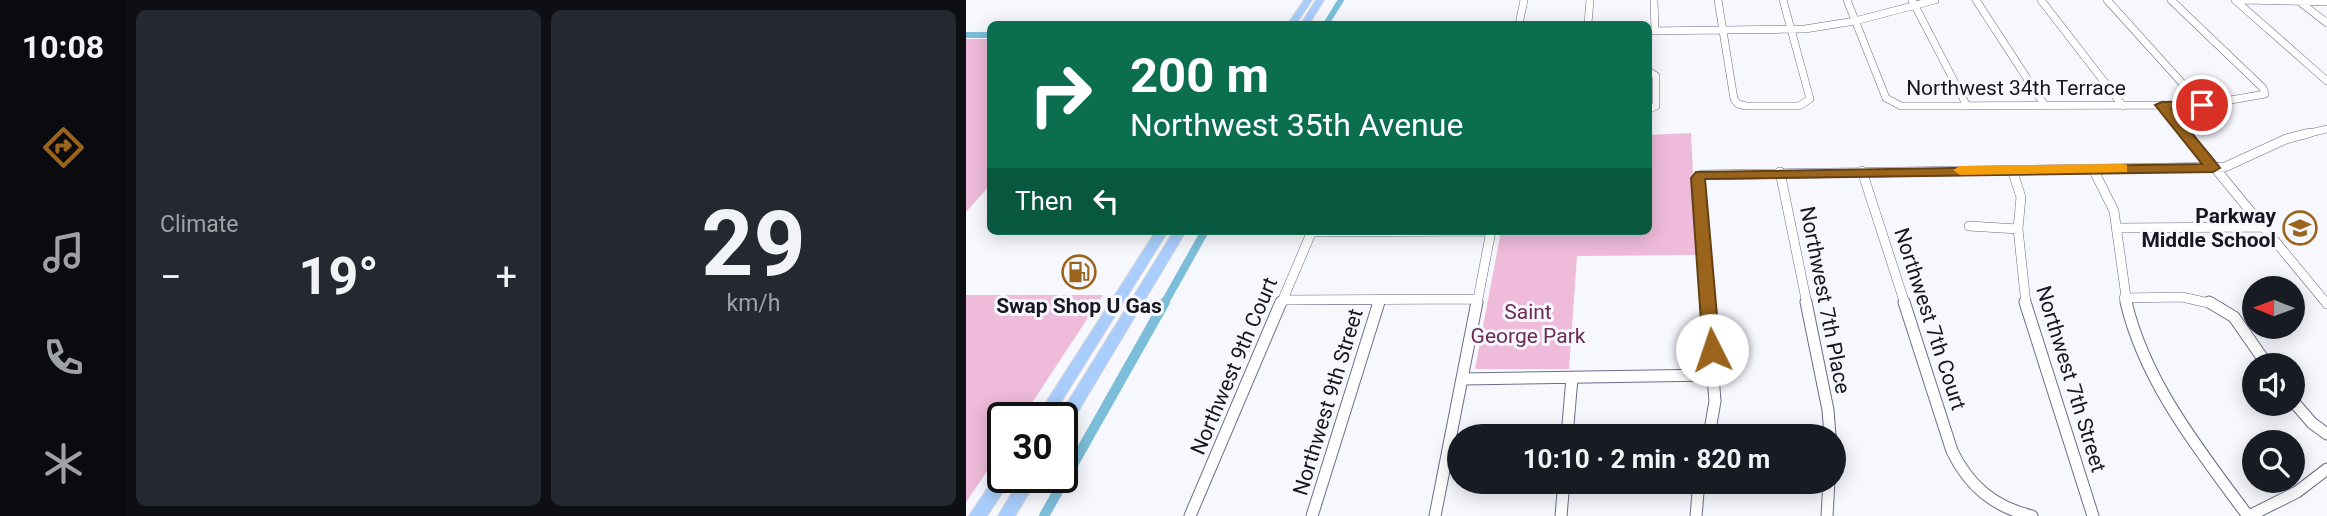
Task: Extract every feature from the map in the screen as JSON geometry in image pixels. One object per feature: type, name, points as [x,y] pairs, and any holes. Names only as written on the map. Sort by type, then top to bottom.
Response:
[{"type":"main road","points":[[1294,21],[1308,0]]},
{"type":"main road","points":[[1307,21],[1320,0]]},
{"type":"main road","points":[[1053,402],[1159,235]]},
{"type":"main road","points":[[1076,402],[1178,235]]},
{"type":"main road","points":[[977,516],[993,493]]},
{"type":"main road","points":[[1006,516],[1021,493]]},
{"type":"street","points":[[1521,21],[1524,0]]},
{"type":"street","points":[[1588,21],[1590,0]]},
{"type":"street","points":[[1654,0],[1652,31],[1791,30],[1855,21],[1914,3],[1935,0]]},
{"type":"street","points":[[1718,0],[1734,99],[1738,104],[1799,106],[1810,99],[1783,0]]},
{"type":"street","points":[[1847,0],[1855,21]]},
{"type":"street","points":[[1976,0],[2045,106]]},
{"type":"street","points":[[2041,0],[2123,106]]},
{"type":"street","points":[[2107,0],[2202,105]]},
{"type":"street","name":"Northwest 34th Terrace","points":[[1855,21],[1886,98],[1901,106],[2202,105],[2265,94],[2171,0]]},
{"type":"street","points":[[2235,0],[2327,81]]},
{"type":"street","points":[[2244,0],[2327,2]]},
{"type":"street","points":[[2300,2],[2327,23]]},
{"type":"street","points":[[1914,3],[1967,106]]},
{"type":"street","points":[[1652,73],[1656,76],[1656,106],[1652,109]]},
{"type":"street","points":[[2162,105],[2327,304]]},
{"type":"street","points":[[1711,424],[1715,401],[1698,178],[1701,175],[2213,168],[2236,164],[2286,139],[2327,129]]},
{"type":"street","points":[[2093,169],[2110,198],[2124,298],[2140,345],[2164,393],[2197,446],[2249,516],[2297,492],[2327,469]]},
{"type":"street","name":"Northwest 7th Street","points":[[2012,170],[2021,197],[2018,229],[2023,296],[2092,516]]},
{"type":"street","name":"Northwest 7th Court","points":[[1862,171],[1952,451],[1965,476],[1990,498],[2018,513],[2032,516]]},
{"type":"street","name":"Northwest 7th Place","points":[[1780,172],[1829,424]]},
{"type":"street","points":[[1969,226],[2018,229]]},
{"type":"street","points":[[2116,228],[2262,227]]},
{"type":"street","name":"Northwest 9th Court","points":[[1190,516],[1311,235]]},
{"type":"street","points":[[1435,516],[1490,235]]},
{"type":"street","points":[[2124,298],[2197,299],[2216,304],[2234,318],[2259,353]]},
{"type":"street","points":[[1283,300],[1478,299]]},
{"type":"street","name":"Northwest 9th Street","points":[[1312,516],[1380,300]]},
{"type":"street","points":[[1463,379],[1713,375]]},
{"type":"street","points":[[1568,424],[1572,378]]},
{"type":"street","points":[[2305,415],[2327,434]]},
{"type":"street","points":[[1561,516],[1563,494]]},
{"type":"street","points":[[1696,516],[1698,494]]},
{"type":"street","points":[[1826,516],[1828,494]]},
{"type":"green space","points":[[966,39],[987,39],[987,188],[966,212]]},
{"type":"green space","name":"Saint George Park","points":[[1691,133],[1697,255],[1577,256],[1569,369],[1475,369],[1500,235],[1652,235],[1652,135]]},
{"type":"green space","points":[[966,295],[1103,295],[1033,402],[987,402],[987,471],[966,502]]},
{"type":"waterway","points":[[1328,21],[1341,0]]},
{"type":"waterway","points":[[966,35],[987,35]]},
{"type":"waterway","points":[[1164,304],[1203,235]]},
{"type":"waterway","points":[[1044,516],[1165,302]]},
{"type":"slow traffic","points":[[1960,170],[2122,169]]},
{"type":"place","name":"Parkway Middle School","points":[[2300,228]]},
{"type":"place","name":"Swap Shop U Gas","points":[[1079,272]]},
{"type":"route","points":[[1712,350],[1698,178],[1701,175],[2213,168],[2162,105],[2202,105]]}]
